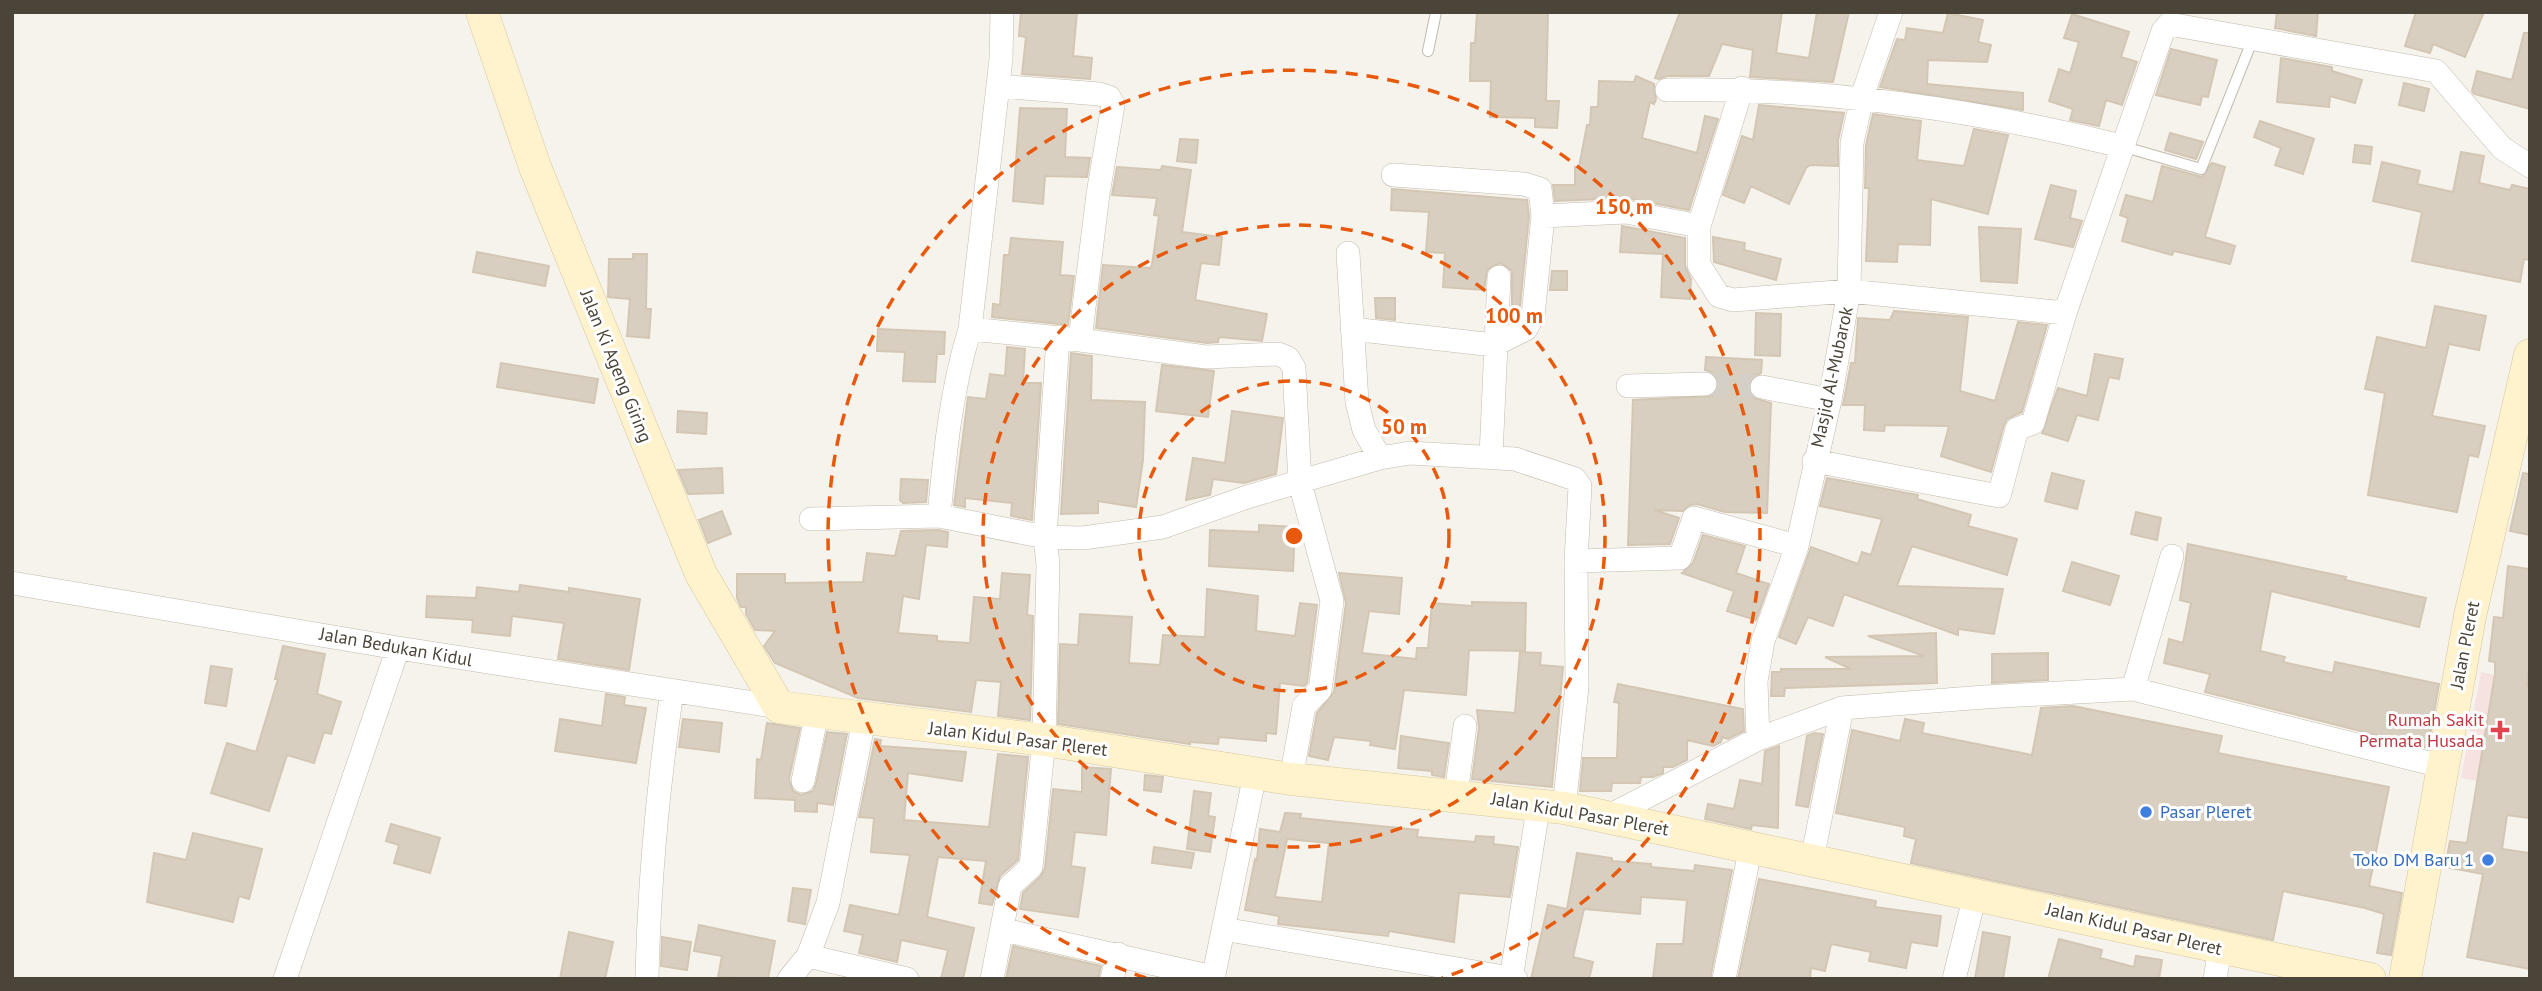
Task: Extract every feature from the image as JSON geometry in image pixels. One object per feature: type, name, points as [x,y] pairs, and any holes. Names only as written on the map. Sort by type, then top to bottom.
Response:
[{"type":"street","name":"Jalan Ki Ageng Giring","points":[[482,12],[535,167],[701,574],[779,707]]},
{"type":"street","points":[[939,516],[948,420],[959,363],[970,329],[998,86],[1002,12]]},
{"type":"street","name":"Masjid Al-Mubarok","points":[[1758,739],[1756,681],[1763,641],[1797,546],[1814,461],[1830,400],[1849,291],[1852,143],[1862,97],[1891,12]]},
{"type":"street","points":[[1814,461],[1998,496],[2017,429],[2033,423],[2065,313],[2165,26],[2174,24],[2436,71],[2502,148],[2530,166]]},
{"type":"street","points":[[992,979],[1004,930],[1010,886],[1031,867],[1044,740],[1048,565],[1045,537],[1069,339],[1113,105],[1109,97],[1099,94],[998,86]]},
{"type":"street","points":[[1742,88],[1699,226],[1699,265],[1719,296],[1733,300],[1849,291],[2065,313]]},
{"type":"street","points":[[1667,90],[1742,88],[1862,97],[2045,127],[2121,146]]},
{"type":"street","points":[[1352,329],[1494,345],[1526,329],[1533,316],[1544,216],[1542,195],[1535,186],[1392,175]]},
{"type":"street","points":[[1544,216],[1626,212],[1699,226]]},
{"type":"street","points":[[1348,253],[1357,402],[1364,430],[1380,458]]},
{"type":"street","points":[[1491,456],[1499,277]]},
{"type":"street","points":[[970,329],[1206,357],[1278,354],[1288,358],[1294,368],[1300,483],[1332,601],[1321,690],[1304,706],[1291,779]]},
{"type":"street","name":"Jalan Pleret","points":[[2405,979],[2441,766],[2470,616],[2530,355]]},
{"type":"street","points":[[1629,386],[1705,384]]},
{"type":"street","points":[[1762,387],[1830,400]]},
{"type":"street","points":[[811,519],[939,516],[1045,537],[1083,538],[1163,527],[1247,497],[1380,458],[1410,453],[1515,459],[1575,479],[1580,486],[1576,561],[1577,687],[1513,978],[1223,929]]},
{"type":"street","points":[[1576,561],[1680,558],[1694,518],[1797,546]]},
{"type":"street","points":[[2133,689],[2172,556]]},
{"type":"street","name":"Jalan Bedukan Kidul","points":[[12,583],[398,648],[779,707]]},
{"type":"street","points":[[285,979],[398,648]]},
{"type":"street","points":[[1609,816],[1758,739],[1842,708],[2133,689],[2441,766]]},
{"type":"street","points":[[647,979],[650,893],[660,774],[672,691]]},
{"type":"street","name":"Jalan Kidul Pasar Pleret","points":[[779,707],[864,720],[1044,740],[1291,779],[1551,805],[1975,895],[2218,964],[2370,979]]},
{"type":"street","points":[[1812,860],[1842,708]]},
{"type":"street","points":[[803,781],[817,713]]},
{"type":"street","points":[[789,979],[808,956],[828,904],[864,720]]},
{"type":"street","points":[[1456,795],[1465,726]]},
{"type":"street","points":[[1004,930],[1118,954],[1213,978],[1255,774]]},
{"type":"street","points":[[1724,979],[1751,846]]},
{"type":"street","points":[[1954,979],[1975,895]]},
{"type":"street","points":[[1112,979],[1118,954]]},
{"type":"street","points":[[808,956],[907,979]]},
{"type":"lane","points":[[1428,51],[1436,12]]},
{"type":"lane","points":[[2121,146],[2201,170],[2252,40]]},
{"type":"shaded area","name":"Rumah Sakit Permata Husada","points":[[2481,672],[2530,682],[2530,792],[2461,778]]},
{"type":"building","points":[[1021,12],[1077,12],[1073,56],[1092,58],[1090,79],[1022,74],[1026,37],[1019,36]]},
{"type":"building","points":[[1477,12],[1548,12],[1546,101],[1559,101],[1557,128],[1535,127],[1535,118],[1490,117],[1491,81],[1470,81],[1471,43],[1475,43]]},
{"type":"building","points":[[1680,12],[1782,12],[1776,53],[1809,58],[1817,12],[1849,12],[1833,82],[1750,77],[1753,50],[1722,44],[1709,76],[1655,78]]},
{"type":"building","points":[[2277,12],[2318,12],[2316,36],[2275,28]]},
{"type":"building","points":[[2416,12],[2484,12],[2465,57],[2433,44],[2430,53],[2405,46]]},
{"type":"building","points":[[1948,13],[1983,20],[1978,42],[1991,45],[1987,62],[1928,60],[1927,84],[2023,93],[2023,110],[1880,87],[1897,39],[1905,40],[1907,28],[1943,33]]},
{"type":"building","points":[[2072,14],[2129,32],[2121,57],[2137,62],[2122,105],[2106,100],[2099,126],[2070,120],[2073,109],[2049,101],[2059,69],[2070,73],[2079,42],[2064,38]]},
{"type":"building","points":[[2524,33],[2530,33],[2530,109],[2474,94],[2472,91],[2477,71],[2512,80]]},
{"type":"building","points":[[2171,49],[2217,60],[2208,97],[2202,96],[2200,105],[2156,95]]},
{"type":"building","points":[[2281,58],[2332,67],[2332,71],[2362,80],[2355,103],[2330,96],[2329,107],[2277,102]]},
{"type":"building","points":[[1636,76],[1654,84],[1656,99],[1654,104],[1650,102],[1642,138],[1697,153],[1705,116],[1718,119],[1689,210],[1626,198],[1555,201],[1553,185],[1575,185],[1575,167],[1579,167],[1587,125],[1590,125],[1591,107],[1598,107],[1599,81],[1634,82]]},
{"type":"building","points":[[2404,83],[2429,89],[2424,111],[2399,105]]},
{"type":"building","points":[[1759,105],[1844,113],[1838,140],[1838,166],[1810,165],[1806,168],[1789,204],[1751,186],[1744,203],[1723,195],[1742,136],[1753,140]]},
{"type":"building","points":[[1020,108],[1067,109],[1065,157],[1090,158],[1087,177],[1045,176],[1043,204],[1013,201]]},
{"type":"building","points":[[1873,114],[1921,121],[1917,160],[1964,166],[1974,129],[2008,135],[1988,214],[1931,199],[1930,245],[1898,244],[1897,262],[1866,261],[1869,188],[1865,188],[1866,145]]},
{"type":"building","points":[[2260,121],[2314,139],[2303,174],[2275,165],[2281,148],[2254,137]]},
{"type":"building","points":[[2170,133],[2203,142],[2196,159],[2165,150]]},
{"type":"building","points":[[1180,139],[1198,140],[1196,163],[1177,161]]},
{"type":"building","points":[[2355,145],[2372,147],[2370,164],[2353,162]]},
{"type":"building","points":[[2461,152],[2484,156],[2479,183],[2510,190],[2512,185],[2530,189],[2530,260],[2524,259],[2520,282],[2412,261],[2422,212],[2373,201],[2382,162],[2420,171],[2417,184],[2453,192]]},
{"type":"building","points":[[2212,163],[2225,167],[2205,237],[2235,246],[2230,264],[2174,251],[2172,255],[2122,241],[2128,218],[2120,215],[2126,195],[2153,202],[2162,166],[2202,177]]},
{"type":"building","points":[[1162,166],[1191,170],[1182,232],[1222,237],[1219,265],[1201,263],[1195,300],[1267,314],[1262,341],[1219,337],[1218,342],[1207,343],[1096,328],[1103,265],[1150,268],[1159,216],[1154,215],[1157,198],[1112,195],[1117,167],[1161,170]]},
{"type":"building","points":[[2051,185],[2076,191],[2070,218],[2082,221],[2073,247],[2035,239]]},
{"type":"building","points":[[1392,189],[1527,200],[1529,216],[1520,306],[1512,305],[1512,271],[1500,263],[1487,270],[1484,290],[1443,287],[1445,253],[1426,252],[1429,212],[1391,210]]},
{"type":"building","points":[[1622,226],[1685,238],[1685,266],[1691,279],[1690,299],[1661,297],[1663,254],[1620,252]]},
{"type":"building","points":[[1979,227],[2021,229],[2017,283],[1981,281]]},
{"type":"building","points":[[1713,237],[1745,243],[1744,250],[1781,259],[1776,280],[1714,262]]},
{"type":"building","points":[[1011,238],[1063,242],[1060,275],[1074,276],[1068,325],[992,317],[993,304],[1000,305],[1004,255],[1009,255]]},
{"type":"building","points":[[477,252],[549,266],[545,286],[473,272]]},
{"type":"building","points":[[633,254],[647,254],[646,309],[651,309],[649,338],[627,336],[630,299],[608,297],[609,259],[633,259]]},
{"type":"building","points":[[1552,271],[1567,271],[1567,290],[1550,290]]},
{"type":"building","points":[[1375,298],[1395,298],[1395,320],[1376,318]]},
{"type":"building","points":[[2435,306],[2486,316],[2479,350],[2449,344],[2432,416],[2485,426],[2478,457],[2469,455],[2457,512],[2368,495],[2385,393],[2365,389],[2377,337],[2426,348]]},
{"type":"building","points":[[1894,311],[1968,317],[1960,391],[1995,401],[2018,322],[2047,325],[2022,412],[2007,419],[1991,472],[1941,456],[1949,426],[1885,425],[1884,431],[1864,430],[1865,405],[1843,405],[1851,363],[1855,363],[1858,318],[1890,320]]},
{"type":"building","points":[[1756,313],[1781,314],[1780,356],[1755,355]]},
{"type":"building","points":[[878,329],[945,332],[944,354],[937,354],[935,382],[903,381],[905,352],[877,351]]},
{"type":"building","points":[[1007,347],[1025,349],[1023,383],[1041,383],[1032,520],[1011,516],[1012,503],[965,498],[965,507],[954,505],[968,397],[986,399],[990,374],[1005,376]]},
{"type":"building","points":[[1071,353],[1092,356],[1091,400],[1145,402],[1143,460],[1136,507],[1098,501],[1098,513],[1061,514]]},
{"type":"building","points":[[2095,354],[2123,359],[2119,379],[2109,377],[2098,420],[2077,415],[2068,441],[2042,433],[2058,388],[2087,396]]},
{"type":"building","points":[[1706,357],[1762,360],[1761,373],[1752,377],[1748,385],[1753,398],[1771,403],[1767,513],[1725,512],[1697,504],[1690,505],[1683,511],[1654,510],[1679,518],[1670,544],[1628,545],[1633,400],[1712,396],[1719,383],[1712,372],[1705,370]]},
{"type":"building","points":[[501,363],[598,379],[594,403],[497,387]]},
{"type":"building","points":[[1162,365],[1214,371],[1208,417],[1156,411]]},
{"type":"building","points":[[678,411],[707,413],[706,434],[677,432]]},
{"type":"building","points":[[1232,411],[1283,418],[1276,474],[1244,483],[1213,479],[1210,495],[1186,500],[1193,458],[1225,463]]},
{"type":"building","points":[[722,468],[723,493],[688,494],[678,470]]},
{"type":"building","points":[[2052,473],[2084,481],[2077,509],[2045,501]]},
{"type":"building","points":[[2523,473],[2530,474],[2530,535],[2510,531]]},
{"type":"building","points":[[1827,478],[1918,495],[1917,499],[1971,515],[1968,526],[2017,539],[2007,575],[1912,546],[1897,586],[2003,589],[1994,634],[1958,629],[1958,635],[1844,594],[1833,626],[1808,617],[1796,644],[1779,637],[1811,547],[1858,564],[1862,552],[1871,555],[1882,519],[1820,506]]},
{"type":"building","points":[[901,479],[928,480],[926,502],[903,503],[900,500]]},
{"type":"building","points":[[722,511],[731,534],[708,543],[699,520]]},
{"type":"building","points":[[2136,512],[2161,518],[2157,540],[2131,534]]},
{"type":"building","points":[[1259,525],[1295,527],[1293,571],[1209,566],[1210,530],[1259,532]]},
{"type":"building","points":[[901,531],[948,532],[947,547],[926,545],[919,599],[903,596],[898,633],[937,636],[937,641],[970,643],[974,597],[1000,599],[1002,573],[1030,575],[1027,615],[1033,616],[1030,720],[998,716],[1001,682],[976,680],[971,712],[858,698],[775,663],[764,646],[775,631],[755,630],[746,614],[746,607],[741,607],[737,598],[737,574],[785,574],[785,583],[863,582],[867,553],[895,556]]},
{"type":"building","points":[[1703,535],[1745,546],[1736,573],[1769,584],[1756,620],[1727,611],[1734,591],[1682,573],[1693,563]]},
{"type":"building","points":[[2188,544],[2346,577],[2345,580],[2426,598],[2419,627],[2271,591],[2260,651],[2285,657],[2283,662],[2333,673],[2335,662],[2439,684],[2428,748],[2205,692],[2210,674],[2164,663],[2169,639],[2183,643],[2191,603],[2180,600]]},
{"type":"building","points":[[2072,562],[2119,576],[2110,605],[2063,591]]},
{"type":"building","points":[[2508,566],[2530,569],[2530,662],[2527,686],[2530,686],[2530,818],[2507,815],[2502,849],[2530,853],[2530,969],[2467,957],[2483,874],[2445,867],[2450,841],[2467,843],[2495,674],[2495,662],[2489,661],[2494,617],[2503,618]]},
{"type":"building","points":[[1339,573],[1402,578],[1399,614],[1369,611],[1362,653],[1416,659],[1417,648],[1428,648],[1432,603],[1472,606],[1472,602],[1526,603],[1525,651],[1469,650],[1466,695],[1404,690],[1395,749],[1370,745],[1371,741],[1334,737],[1328,760],[1309,756],[1317,713],[1334,692],[1346,603]]},
{"type":"building","points":[[520,585],[569,592],[569,588],[640,599],[629,670],[558,659],[564,623],[512,616],[510,636],[472,632],[473,620],[426,617],[427,596],[476,598],[477,587],[519,592]]},
{"type":"building","points":[[1207,589],[1258,596],[1256,631],[1295,636],[1300,603],[1317,605],[1307,683],[1304,686],[1280,683],[1276,734],[1266,733],[1266,741],[1219,737],[1218,744],[1190,744],[1058,724],[1060,644],[1078,645],[1080,614],[1132,617],[1129,663],[1160,665],[1163,635],[1205,637]]},
{"type":"building","points":[[1936,633],[1937,683],[1785,688],[1784,696],[1771,696],[1772,672],[1781,672],[1781,669],[1851,669],[1825,657],[1924,656],[1868,636]]},
{"type":"building","points":[[283,646],[325,654],[317,694],[341,702],[331,734],[324,732],[314,763],[287,755],[269,811],[211,793],[227,743],[256,752],[278,679],[275,679]]},
{"type":"building","points":[[1520,652],[1541,653],[1540,665],[1563,667],[1552,787],[1472,779],[1479,728],[1477,710],[1515,713]]},
{"type":"building","points":[[2048,653],[2048,680],[1992,683],[1992,654]]},
{"type":"building","points":[[211,666],[232,669],[226,706],[205,703]]},
{"type":"building","points":[[1618,684],[1743,709],[1744,731],[1728,739],[1722,737],[1721,742],[1713,746],[1687,740],[1687,760],[1673,767],[1663,767],[1663,773],[1653,777],[1641,777],[1640,783],[1612,783],[1611,791],[1580,791],[1583,758],[1617,758],[1619,703],[1614,702]]},
{"type":"building","points":[[606,694],[625,697],[624,705],[646,708],[636,763],[555,751],[560,719],[602,726]]},
{"type":"building","name":"Pasar Pleret","points":[[2073,706],[2222,736],[2218,753],[2389,787],[2369,886],[2402,893],[2391,955],[2377,953],[2384,914],[2365,908],[2283,891],[2273,940],[1911,863],[1916,839],[1904,836],[1905,827],[1836,813],[1852,730],[1900,741],[1905,719],[1924,723],[1922,733],[2032,755],[2041,708]]},
{"type":"building","points":[[683,719],[722,723],[719,752],[679,747]]},
{"type":"building","points":[[767,723],[800,728],[789,779],[793,791],[801,795],[813,791],[816,784],[827,732],[847,734],[833,805],[817,803],[817,812],[795,811],[795,800],[755,798],[757,759],[761,760]]},
{"type":"building","points":[[1814,733],[1823,734],[1808,807],[1796,805],[1807,736]]},
{"type":"building","points":[[1401,736],[1449,743],[1444,777],[1432,775],[1432,771],[1398,768]]},
{"type":"building","points":[[875,739],[881,740],[880,746],[966,752],[962,781],[908,773],[904,820],[989,827],[998,754],[1028,757],[1018,860],[1000,876],[992,905],[979,903],[986,861],[938,857],[927,917],[974,928],[963,979],[941,979],[948,950],[901,940],[897,962],[859,953],[863,935],[844,931],[850,905],[899,915],[910,855],[871,852],[874,818],[859,817]]},
{"type":"building","points":[[1779,746],[1778,828],[1752,825],[1751,829],[1705,819],[1708,804],[1734,809],[1740,780],[1762,784],[1765,751]]},
{"type":"building","points":[[1082,767],[1111,769],[1106,835],[1075,832],[1071,866],[1085,868],[1078,917],[1020,909],[1023,893],[1040,877],[1045,868],[1053,789],[1082,792]]},
{"type":"building","points":[[1145,775],[1163,777],[1161,792],[1144,790]]},
{"type":"building","points":[[1194,791],[1211,793],[1208,816],[1215,817],[1210,852],[1187,849]]},
{"type":"building","points":[[1285,813],[1301,814],[1300,818],[1418,830],[1417,837],[1475,842],[1476,836],[1494,837],[1493,844],[1518,847],[1510,897],[1459,893],[1454,942],[1389,931],[1388,936],[1278,924],[1279,916],[1245,910],[1255,859],[1257,860],[1260,829],[1280,832]],"holes":[[[1287,839],[1329,843],[1322,902],[1275,897]]]},
{"type":"building","points":[[391,824],[440,838],[430,873],[394,863],[399,845],[386,841]]},
{"type":"building","points":[[193,833],[262,849],[249,899],[239,896],[233,922],[147,902],[154,853],[186,860]]},
{"type":"building","points":[[1154,847],[1194,853],[1191,868],[1152,863]]},
{"type":"building","points":[[1577,853],[1612,858],[1612,861],[1651,864],[1651,867],[1694,871],[1695,865],[1732,870],[1710,979],[1653,979],[1657,944],[1683,944],[1687,900],[1641,897],[1640,914],[1584,909],[1573,957],[1593,962],[1589,979],[1531,979],[1548,905],[1567,909]]},
{"type":"building","points":[[1759,879],[1876,901],[1875,907],[1941,916],[1937,946],[1911,942],[1906,968],[1869,961],[1871,952],[1831,944],[1825,971],[1811,968],[1810,979],[1738,979]]},
{"type":"building","points":[[793,888],[811,890],[805,924],[788,921]]},
{"type":"building","points":[[699,925],[775,941],[768,979],[718,977],[722,956],[694,951]]},
{"type":"building","points":[[569,932],[613,942],[605,979],[560,979]]},
{"type":"building","points":[[1983,932],[2010,937],[2003,979],[1975,979]]},
{"type":"building","points":[[662,937],[691,942],[687,970],[661,966]]},
{"type":"building","points":[[2059,939],[2102,950],[2100,958],[2134,967],[2136,956],[2162,960],[2159,979],[2048,979]]},
{"type":"building","points":[[1013,946],[1101,966],[1098,979],[1006,979]]},
{"type":"tunnel","points":[[1705,384],[1762,387]]},
{"type":"place","name":"Rumah Sakit Permata Husada","points":[[2500,730]]},
{"type":"place","name":"Pasar Pleret","points":[[2146,812]]},
{"type":"place","name":"Toko DM Baru 1","points":[[2488,860]]}]
